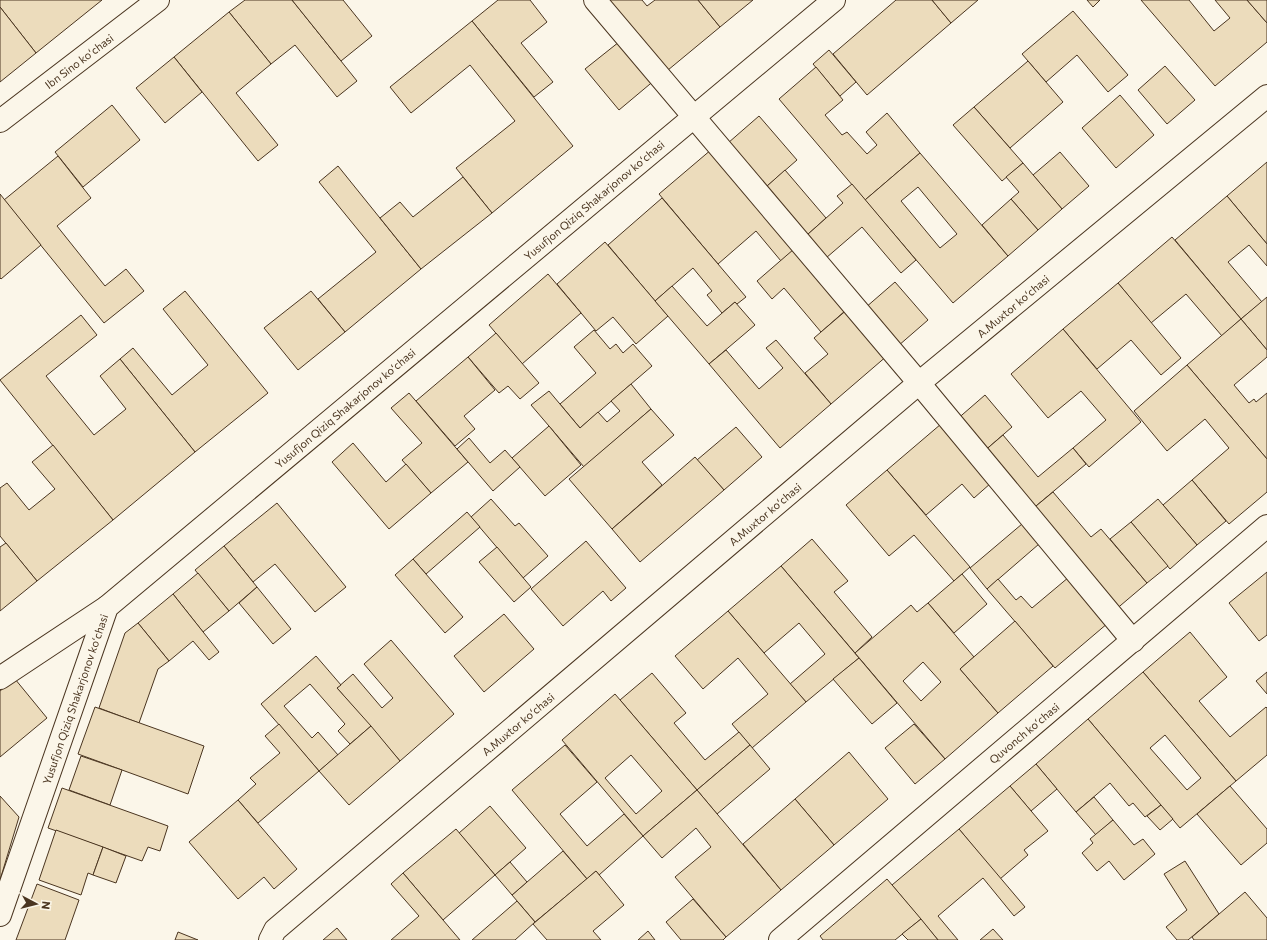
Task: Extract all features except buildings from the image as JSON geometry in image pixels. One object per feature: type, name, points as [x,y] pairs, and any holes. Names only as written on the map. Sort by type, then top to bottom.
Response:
[{"type":"street","name":"Ibn Sino koʻchasi","points":[[0,121],[158,0]]},
{"type":"street","points":[[595,0],[919,383],[1133,641]]},
{"type":"street","name":"Yusufjon Qiziq Shakarjonov koʻchasi","points":[[0,915],[107,607],[834,0]]},
{"type":"street","name":"A.Muxtor koʻchasi","points":[[270,940],[275,930],[919,383],[1267,96]]},
{"type":"street","name":"Quvonch koʻchasi","points":[[780,940],[1267,526]]},
{"type":"street","points":[[0,678],[107,607]]}]
